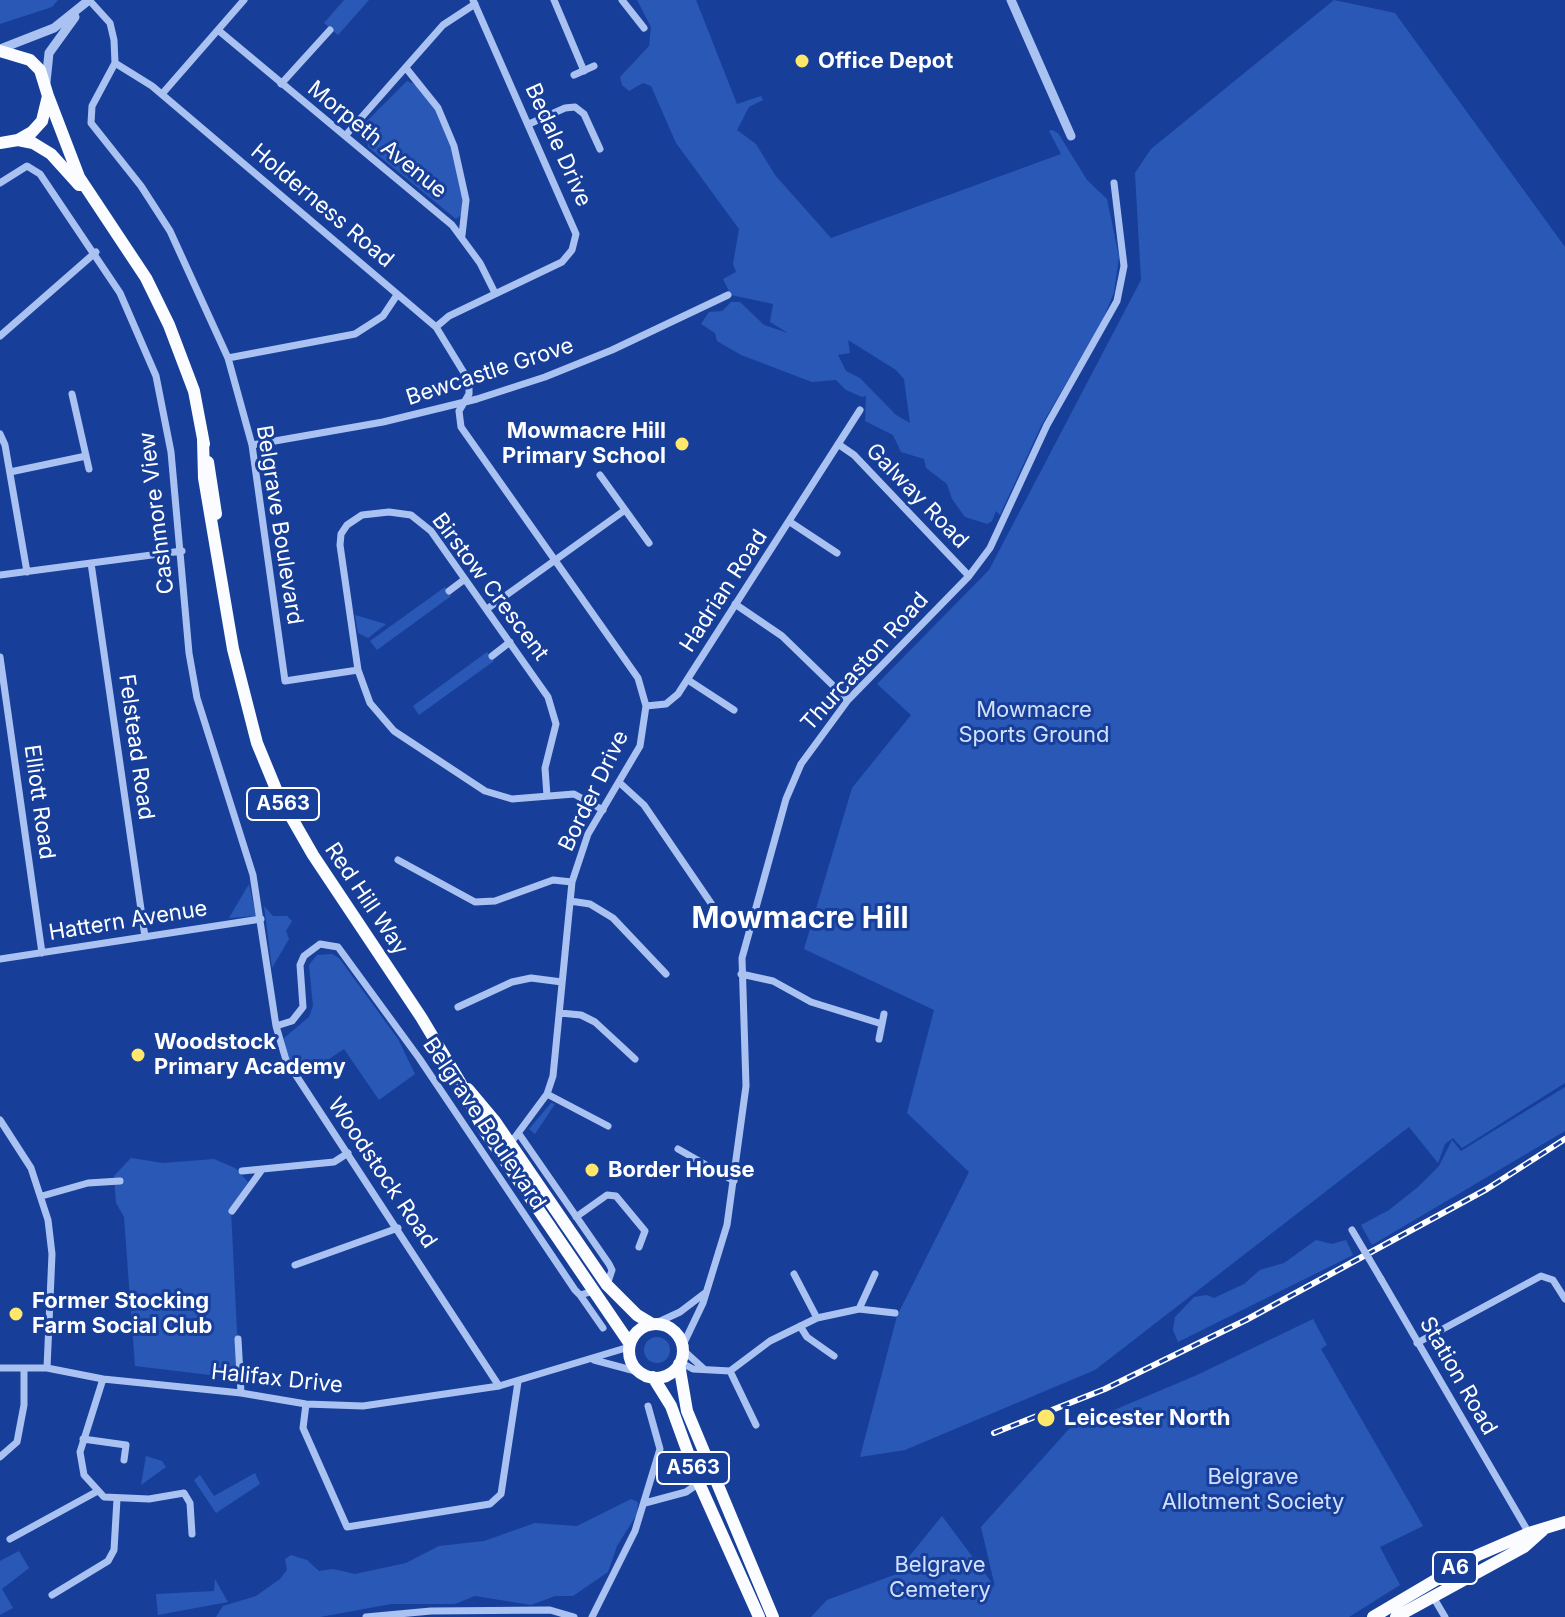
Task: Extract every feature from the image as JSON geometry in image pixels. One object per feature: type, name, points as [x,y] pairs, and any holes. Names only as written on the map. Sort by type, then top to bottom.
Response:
[{"type":"highway","points":[[0,50],[30,60],[47,89],[42,121],[18,140],[0,143]]},
{"type":"highway","name":"Red Hill Way","points":[[47,89],[68,151],[90,196],[146,278],[169,325],[194,391],[216,500],[217,542],[246,705],[278,794],[313,855],[460,1082],[482,1127],[629,1346]]},
{"type":"highway","name":"Red Hill Way","points":[[18,140],[33,143],[51,154],[90,196]]},
{"type":"highway","name":"Red Hill Way","points":[[460,1082],[494,1120],[607,1285],[637,1315],[653,1324]]},
{"type":"highway","points":[[653,1324],[675,1333],[681,1355],[668,1375],[653,1377],[639,1372],[632,1362],[629,1346],[638,1331],[653,1324]]},
{"type":"highway","name":"A563","points":[[681,1355],[687,1411],[773,1617]]},
{"type":"highway","name":"A563","points":[[653,1377],[671,1406],[699,1483],[759,1617]]},
{"type":"highway","name":"A6","points":[[1373,1617],[1535,1534],[1565,1522]]},
{"type":"highway","name":"A6","points":[[1396,1617],[1429,1590]]},
{"type":"street","points":[[47,89],[49,53],[89,0],[114,32],[115,63]]},
{"type":"street","points":[[162,94],[244,0]]},
{"type":"street","points":[[554,0],[584,71]]},
{"type":"street","points":[[622,0],[644,28]]},
{"type":"street","points":[[1011,0],[1071,136]]},
{"type":"street","points":[[345,136],[443,25],[474,2]]},
{"type":"street","name":"Bedale Drive","points":[[436,327],[449,316],[556,266],[567,257],[575,242],[572,218],[474,2]]},
{"type":"street","points":[[0,50],[43,34],[79,11]]},
{"type":"street","name":"Morpeth Avenue","points":[[218,30],[462,235],[495,293]]},
{"type":"street","points":[[281,84],[330,30]]},
{"type":"street","name":"Holderness Road","points":[[115,63],[162,94],[436,327],[469,381],[469,394],[464,402]]},
{"type":"street","name":"Belgrave Boulevard","points":[[115,63],[92,106],[91,123],[141,186],[170,231],[228,358],[252,445],[285,681],[358,670]]},
{"type":"street","points":[[574,75],[594,66]]},
{"type":"street","points":[[406,68],[438,108],[454,146],[466,200],[462,235]]},
{"type":"street","points":[[529,124],[565,108],[575,107],[584,114],[600,149]]},
{"type":"street","name":"Cashmore View","points":[[0,183],[19,168],[34,168],[96,252],[120,293],[156,376],[171,452],[189,653],[197,698],[253,875],[261,919]]},
{"type":"street","name":"Thurcaston Road","points":[[705,1293],[727,1225],[746,1086],[741,974],[786,799],[801,764],[848,700],[969,576],[990,548],[1047,425],[1117,301],[1124,266],[1114,183]]},
{"type":"street","points":[[0,336],[96,252]]},
{"type":"street","points":[[228,358],[355,334],[383,316],[397,295]]},
{"type":"street","name":"Bewcastle Grove","points":[[252,445],[383,422],[464,402],[545,377],[728,295]]},
{"type":"street","points":[[72,394],[89,469]]},
{"type":"street","name":"Border Drive","points":[[464,402],[458,419],[461,427],[633,666],[646,706],[640,746],[621,784],[588,834],[572,882],[560,1013],[547,1094],[501,1156]]},
{"type":"street","name":"Hadrian Road","points":[[646,706],[673,700],[688,680],[860,410]]},
{"type":"street","points":[[0,434],[10,472],[27,572]]},
{"type":"street","name":"Galway Road","points":[[838,444],[854,455],[969,576]]},
{"type":"street","points":[[10,472],[86,456]]},
{"type":"street","points":[[600,475],[649,543]]},
{"type":"street","points":[[487,609],[625,510]]},
{"type":"street","name":"Birstow Crescent","points":[[547,796],[545,768],[556,724],[555,711],[431,531],[411,515],[389,512],[362,515],[347,525],[340,545],[358,670],[363,689],[377,713],[411,742],[485,791],[512,799],[574,794],[603,810]]},
{"type":"street","name":"Hadrian Road","points":[[790,522],[837,553]]},
{"type":"street","points":[[0,575],[182,551]]},
{"type":"street","name":"Felstead Road","points":[[91,563],[145,937]]},
{"type":"street","points":[[449,591],[465,579]]},
{"type":"street","points":[[735,604],[782,636],[848,700]]},
{"type":"street","points":[[492,656],[510,642]]},
{"type":"street","name":"Elliott Road","points":[[0,657],[42,953]]},
{"type":"street","name":"Hadrian Road","points":[[688,680],[734,710]]},
{"type":"street","points":[[621,784],[644,805],[717,912]]},
{"type":"street","points":[[398,860],[475,902],[495,901],[553,880],[572,882]]},
{"type":"street","points":[[570,901],[603,910],[663,971],[668,961]]},
{"type":"street","name":"Hattern Avenue","points":[[0,959],[261,919]]},
{"type":"street","name":"Woodstock Road","points":[[261,919],[276,1026],[286,1060],[499,1386]]},
{"type":"street","name":"Belgrave Boulevard","points":[[276,1026],[292,1021],[303,1007],[300,965],[304,956],[320,944],[338,947],[371,988],[580,1295]]},
{"type":"street","points":[[741,974],[773,981],[811,1002],[882,1024]]},
{"type":"street","points":[[458,1007],[512,982],[531,978],[562,982]]},
{"type":"street","points":[[560,1013],[581,1015],[595,1022],[635,1059]]},
{"type":"street","points":[[879,1039],[884,1014]]},
{"type":"street","points":[[547,1094],[608,1126]]},
{"type":"street","points":[[0,1120],[21,1150],[42,1196],[52,1254],[47,1368]]},
{"type":"street","name":"Belgrave Boulevard","points":[[519,1134],[612,1270],[607,1285]]},
{"type":"street","points":[[678,1149],[734,1181]]},
{"type":"street","points":[[242,1171],[334,1162],[348,1153]]},
{"type":"street","points":[[232,1211],[261,1171]]},
{"type":"street","points":[[42,1196],[88,1183],[120,1181]]},
{"type":"street","name":"Belgrave Boulevard","points":[[576,1217],[607,1195],[616,1196],[645,1231],[639,1247]]},
{"type":"street","points":[[295,1265],[398,1228]]},
{"type":"street","name":"Station Road","points":[[1352,1230],[1417,1343],[1535,1534]]},
{"type":"street","points":[[794,1274],[817,1318]]},
{"type":"street","points":[[859,1309],[875,1274]]},
{"type":"street","points":[[1417,1343],[1541,1276],[1553,1280],[1565,1299]]},
{"type":"street","points":[[594,1291],[580,1295],[603,1328]]},
{"type":"street","points":[[653,1324],[680,1312],[705,1293]]},
{"type":"street","points":[[681,1355],[705,1293]]},
{"type":"street","points":[[681,1355],[693,1369],[730,1371],[770,1341],[817,1318],[859,1309],[895,1313]]},
{"type":"street","points":[[800,1326],[807,1337],[834,1356]]},
{"type":"street","points":[[238,1339],[241,1393]]},
{"type":"street","name":"Halifax Drive","points":[[0,1368],[47,1368],[103,1379],[241,1393],[306,1404],[363,1406],[518,1382],[594,1360],[629,1346]]},
{"type":"street","points":[[681,1355],[706,1370]]},
{"type":"street","points":[[594,1360],[639,1372]]},
{"type":"street","points":[[0,1457],[17,1442],[24,1405],[24,1368]]},
{"type":"street","points":[[730,1371],[756,1425]]},
{"type":"street","points":[[103,1379],[80,1452],[84,1475],[96,1492],[117,1499],[184,1493],[190,1503],[192,1534]]},
{"type":"street","points":[[306,1404],[303,1428],[347,1527],[490,1504],[501,1494],[518,1382]]},
{"type":"street","points":[[592,1617],[645,1503],[660,1449],[648,1406]]},
{"type":"street","points":[[83,1439],[126,1445],[124,1460]]},
{"type":"street","points":[[645,1503],[686,1492],[699,1483]]},
{"type":"street","points":[[10,1539],[96,1492]]},
{"type":"street","points":[[52,1595],[108,1561],[114,1550],[117,1499]]},
{"type":"street","points":[[1429,1590],[1445,1617]]},
{"type":"street","points":[[366,1617],[550,1610],[574,1617]]},
{"type":"green space","points":[[0,0],[58,0],[52,7],[0,24]]},
{"type":"green space","points":[[344,0],[369,0],[338,35],[324,23]]},
{"type":"green space","points":[[637,0],[696,0],[737,104],[761,96],[763,100],[749,107],[737,130],[756,144],[775,175],[831,238],[1061,154],[1049,131],[1052,130],[1058,133],[1087,180],[1107,199],[1119,257],[1114,292],[1102,322],[1041,426],[1000,515],[996,511],[992,521],[987,524],[965,517],[952,499],[947,484],[926,468],[924,459],[901,452],[893,435],[865,421],[866,396],[846,390],[836,380],[812,382],[741,355],[717,341],[715,333],[701,324],[709,312],[722,311],[731,302],[740,302],[764,325],[788,333],[770,322],[773,304],[731,295],[723,279],[736,272],[733,264],[739,229],[676,143],[651,86],[643,83],[629,91],[622,85],[620,77],[649,46],[651,27]],"holes":[[[848,340],[896,370],[904,379],[910,423],[896,415],[860,378],[846,371],[838,355],[850,353]]]},
{"type":"green space","name":"Mowmacre Sports Ground","points":[[1334,0],[1395,13],[1565,247],[1565,1083],[1462,1148],[1453,1138],[1445,1144],[1438,1163],[1409,1127],[1095,1370],[905,1450],[860,1457],[897,1316],[969,1172],[907,1113],[934,1010],[804,949],[852,788],[911,715],[877,684],[989,570],[1141,280],[1135,173],[1151,149]]},
{"type":"green space","points":[[407,81],[417,85],[435,110],[453,152],[463,200],[461,215],[456,219],[368,147],[366,122]]},
{"type":"green space","points":[[445,587],[451,596],[377,650],[370,641]]},
{"type":"green space","points":[[355,615],[386,624],[368,638],[358,633]]},
{"type":"green space","points":[[487,652],[494,661],[419,715],[413,706]]},
{"type":"green space","points":[[249,884],[256,916],[229,918]]},
{"type":"green space","points":[[264,906],[273,916],[287,916],[292,921],[286,931],[289,939],[272,968]]},
{"type":"green space","points":[[332,954],[339,958],[398,1039],[415,1074],[379,1100],[344,1049],[305,1075],[286,1060],[284,1038],[309,1017],[313,1006],[309,965],[317,955]]},
{"type":"green space","points":[[1565,1087],[1565,1131],[1372,1245],[1361,1225],[1389,1210],[1418,1187],[1439,1166],[1452,1140],[1461,1151]]},
{"type":"green space","points":[[551,1103],[555,1104],[535,1134],[529,1129]]},
{"type":"green space","points":[[131,1158],[163,1163],[214,1159],[235,1168],[248,1182],[231,1211],[239,1372],[235,1378],[135,1366],[124,1217],[116,1203],[114,1176]]},
{"type":"green space","points":[[1316,1240],[1332,1244],[1346,1240],[1353,1255],[1178,1342],[1173,1330],[1175,1317],[1194,1297],[1207,1295],[1214,1298],[1244,1284],[1260,1270],[1284,1263]]},
{"type":"green space","name":"Belgrave Allotment Society","points":[[1313,1319],[1327,1345],[1321,1349],[1423,1526],[1380,1547],[1400,1585],[1349,1617],[811,1617],[827,1600],[894,1575],[942,1516],[995,1587],[981,1527],[1069,1429],[1197,1375]]},
{"type":"green space","points":[[657,1337],[666,1341],[670,1350],[666,1359],[657,1363],[648,1359],[644,1350],[648,1341]]},
{"type":"green space","points":[[146,1456],[162,1461],[166,1467],[141,1485]]},
{"type":"green space","points":[[255,1473],[260,1484],[216,1513],[194,1480],[200,1475],[214,1496]]},
{"type":"green space","points":[[631,1499],[638,1502],[637,1514],[617,1546],[608,1572],[573,1596],[555,1596],[531,1605],[475,1596],[455,1604],[391,1604],[320,1617],[216,1617],[223,1606],[256,1596],[280,1579],[287,1570],[285,1559],[291,1555],[307,1560],[319,1571],[333,1569],[355,1574],[406,1563],[439,1546],[484,1541],[535,1523],[577,1526]]},
{"type":"green space","points":[[19,1551],[29,1568],[2,1589],[13,1608],[0,1615],[0,1561]]},
{"type":"green space","points":[[215,1579],[228,1602],[158,1615],[156,1594],[214,1591]]},
{"type":"railway","points":[[994,1433],[1105,1389],[1246,1320],[1487,1189],[1565,1139]]},
{"type":"place","name":"Office Depot","points":[[802,61]]},
{"type":"place","name":"Mowmacre Hill Primary School","points":[[682,444]]},
{"type":"place","name":"Woodstock Primary Academy","points":[[138,1055]]},
{"type":"place","name":"Border House","points":[[592,1170]]},
{"type":"place","name":"Former Stocking Farm Social Club","points":[[16,1314]]},
{"type":"place","name":"Leicester North","points":[[1046,1418]]},
{"type":"district","name":"Mowmacre Hill","points":[[800,919]]},
{"type":"park label","name":"Belgrave Cemetery","points":[[940,1578]]}]
